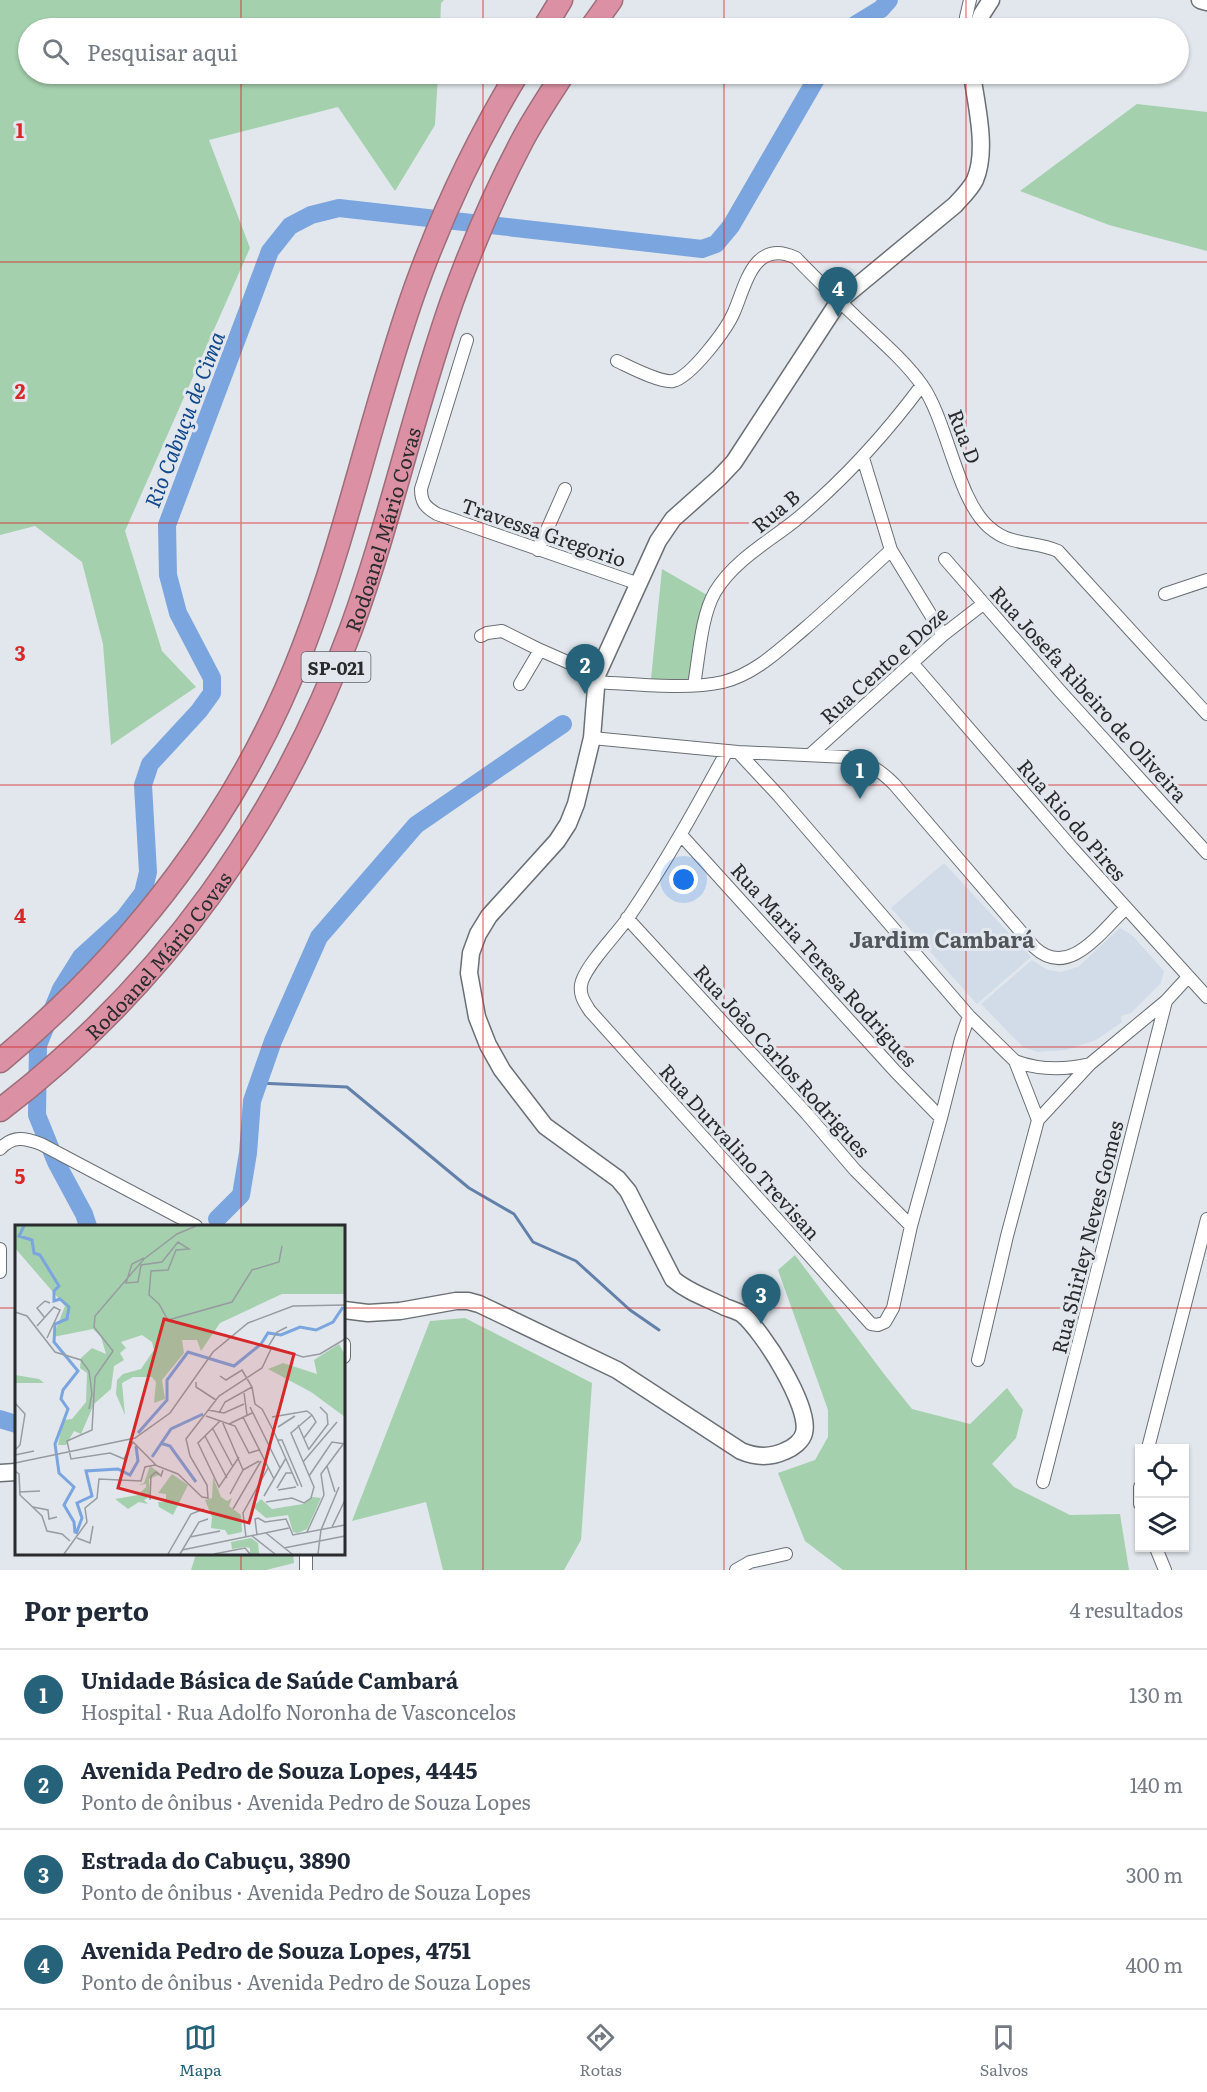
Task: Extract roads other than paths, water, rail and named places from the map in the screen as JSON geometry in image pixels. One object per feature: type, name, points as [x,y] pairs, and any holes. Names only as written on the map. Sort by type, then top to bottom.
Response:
[{"type":"highway","points":[[550,18],[561,0]]},
{"type":"highway","points":[[598,18],[611,0]]},
{"type":"highway","name":"Rodoanel Mário Covas","points":[[0,1061],[75,995],[142,921],[212,826],[264,736],[302,650],[329,574],[415,290],[439,226],[486,125],[511,84]]},
{"type":"highway","name":"Rodoanel Mário Covas","points":[[0,1110],[71,1051],[158,962],[237,858],[273,798],[306,736],[350,630],[366,585],[452,300],[491,203],[524,137],[557,84]]},
{"type":"main road","points":[[980,18],[992,0]]},
{"type":"main road","points":[[1200,0],[1207,2]]},
{"type":"main road","points":[[345,1311],[368,1313],[400,1311],[441,1303],[468,1301],[491,1308],[617,1370],[741,1451],[754,1456],[770,1456],[785,1452],[797,1444],[804,1434],[805,1423],[796,1394],[784,1370],[742,1314],[682,1287],[673,1279],[628,1191],[618,1179],[545,1126],[502,1070],[488,1045],[477,1017],[469,973],[471,953],[478,934],[489,916],[557,841],[568,824],[576,804],[592,738],[596,679],[658,541],[673,519],[734,462],[839,301],[967,193],[975,179],[980,147],[973,84]]},
{"type":"main road","points":[[0,1473],[15,1472]]},
{"type":"street","points":[[966,18],[970,0]]},
{"type":"street","name":"Rua D","points":[[617,361],[661,380],[671,381],[680,378],[692,369],[726,327],[745,281],[759,260],[775,253],[785,253],[796,258],[895,353],[922,385],[932,400],[968,496],[988,527],[1003,538],[1020,543],[1047,546],[1058,551],[1207,714]]},
{"type":"street","name":"Travessa Gregorio","points":[[467,340],[421,489],[421,500],[427,508],[437,514],[639,584]]},
{"type":"street","name":"Rua B","points":[[694,685],[707,609],[715,592],[736,566],[798,518],[863,458],[922,385]]},
{"type":"street","points":[[863,458],[891,550],[943,635]]},
{"type":"street","points":[[538,549],[565,489]]},
{"type":"street","points":[[481,636],[502,631],[596,679],[694,685],[724,682],[756,668],[830,606],[891,550]]},
{"type":"street","name":"Rua Josefa Ribeiro de Oliveira","points":[[945,559],[1207,854]]},
{"type":"street","points":[[1165,594],[1207,580]]},
{"type":"street","name":"Rua Cento e Doze","points":[[811,754],[943,635],[983,604]]},
{"type":"street","points":[[520,684],[540,650]]},
{"type":"street","name":"Rua Rio do Pires","points":[[913,664],[1126,908],[1207,997]]},
{"type":"street","points":[[592,738],[732,752],[811,754],[863,761],[881,771],[1043,955],[1052,959],[1072,956],[1082,950],[1126,908]]},
{"type":"street","points":[[627,918],[682,836],[732,752]]},
{"type":"street","points":[[732,752],[779,796],[969,1016],[1015,1061],[1028,1066],[1057,1068],[1072,1068],[1090,1064]]},
{"type":"street","name":"Rua Maria Teresa Rodrigues","points":[[682,836],[941,1118]]},
{"type":"street","name":"Rua Durvalino Trevisan","points":[[627,918],[582,981],[580,990],[590,1011],[871,1324],[878,1325],[890,1316],[911,1226]]},
{"type":"street","name":"Rua João Carlos Rodrigues","points":[[627,918],[807,1114],[855,1170],[911,1226]]},
{"type":"street","points":[[978,1360],[1007,1236],[1038,1120],[1090,1064],[1166,1001],[1188,977]]},
{"type":"street","name":"Rua Shirley Neves Gomes","points":[[1043,1482],[1166,1001]]},
{"type":"street","points":[[911,1226],[958,1047],[969,1016]]},
{"type":"street","points":[[1015,1061],[1038,1120]]},
{"type":"street","points":[[0,1149],[17,1138],[41,1144],[192,1225]]},
{"type":"street","points":[[1150,1444],[1207,1220]]},
{"type":"street","points":[[0,1249],[2,1260],[0,1272]]},
{"type":"street","points":[[1158,1552],[1165,1570]]},
{"type":"street","points":[[736,1570],[750,1562],[786,1554]]},
{"type":"waterway","name":"Rio Cabuçu de Cima","points":[[866,18],[881,9],[889,0]]},
{"type":"waterway","name":"Rio Cabuçu de Cima","points":[[88,1225],[56,1162],[37,1115],[38,1045],[61,989],[81,957],[124,918],[143,893],[148,872],[143,785],[150,764],[199,711],[212,693],[212,678],[178,613],[168,575],[167,525],[270,251],[290,226],[311,215],[339,208],[702,249],[716,244],[731,226],[813,84]]},
{"type":"waterway","points":[[217,1219],[241,1195],[248,1153],[252,1101],[273,1041],[319,937],[416,825],[563,724]]},
{"type":"waterway","points":[[258,1083],[347,1087],[469,1188],[514,1214],[533,1242],[576,1261],[630,1310],[659,1330]]},
{"type":"waterway","name":"Rio Cabuçu de Cima","points":[[0,1419],[15,1424]]},
{"type":"place","name":"Avenida Pedro de Souza Lopes, 4751","points":[[838,317]]},
{"type":"place","name":"Avenida Pedro de Souza Lopes, 4445","points":[[585,694]]},
{"type":"place","name":"Unidade Básica de Saúde Cambará","points":[[860,799]]},
{"type":"place","name":"Estrada do Cabuçu, 3890","points":[[761,1324]]},
{"type":"district","name":"Jardim Cambará","points":[[942,938]]}]
